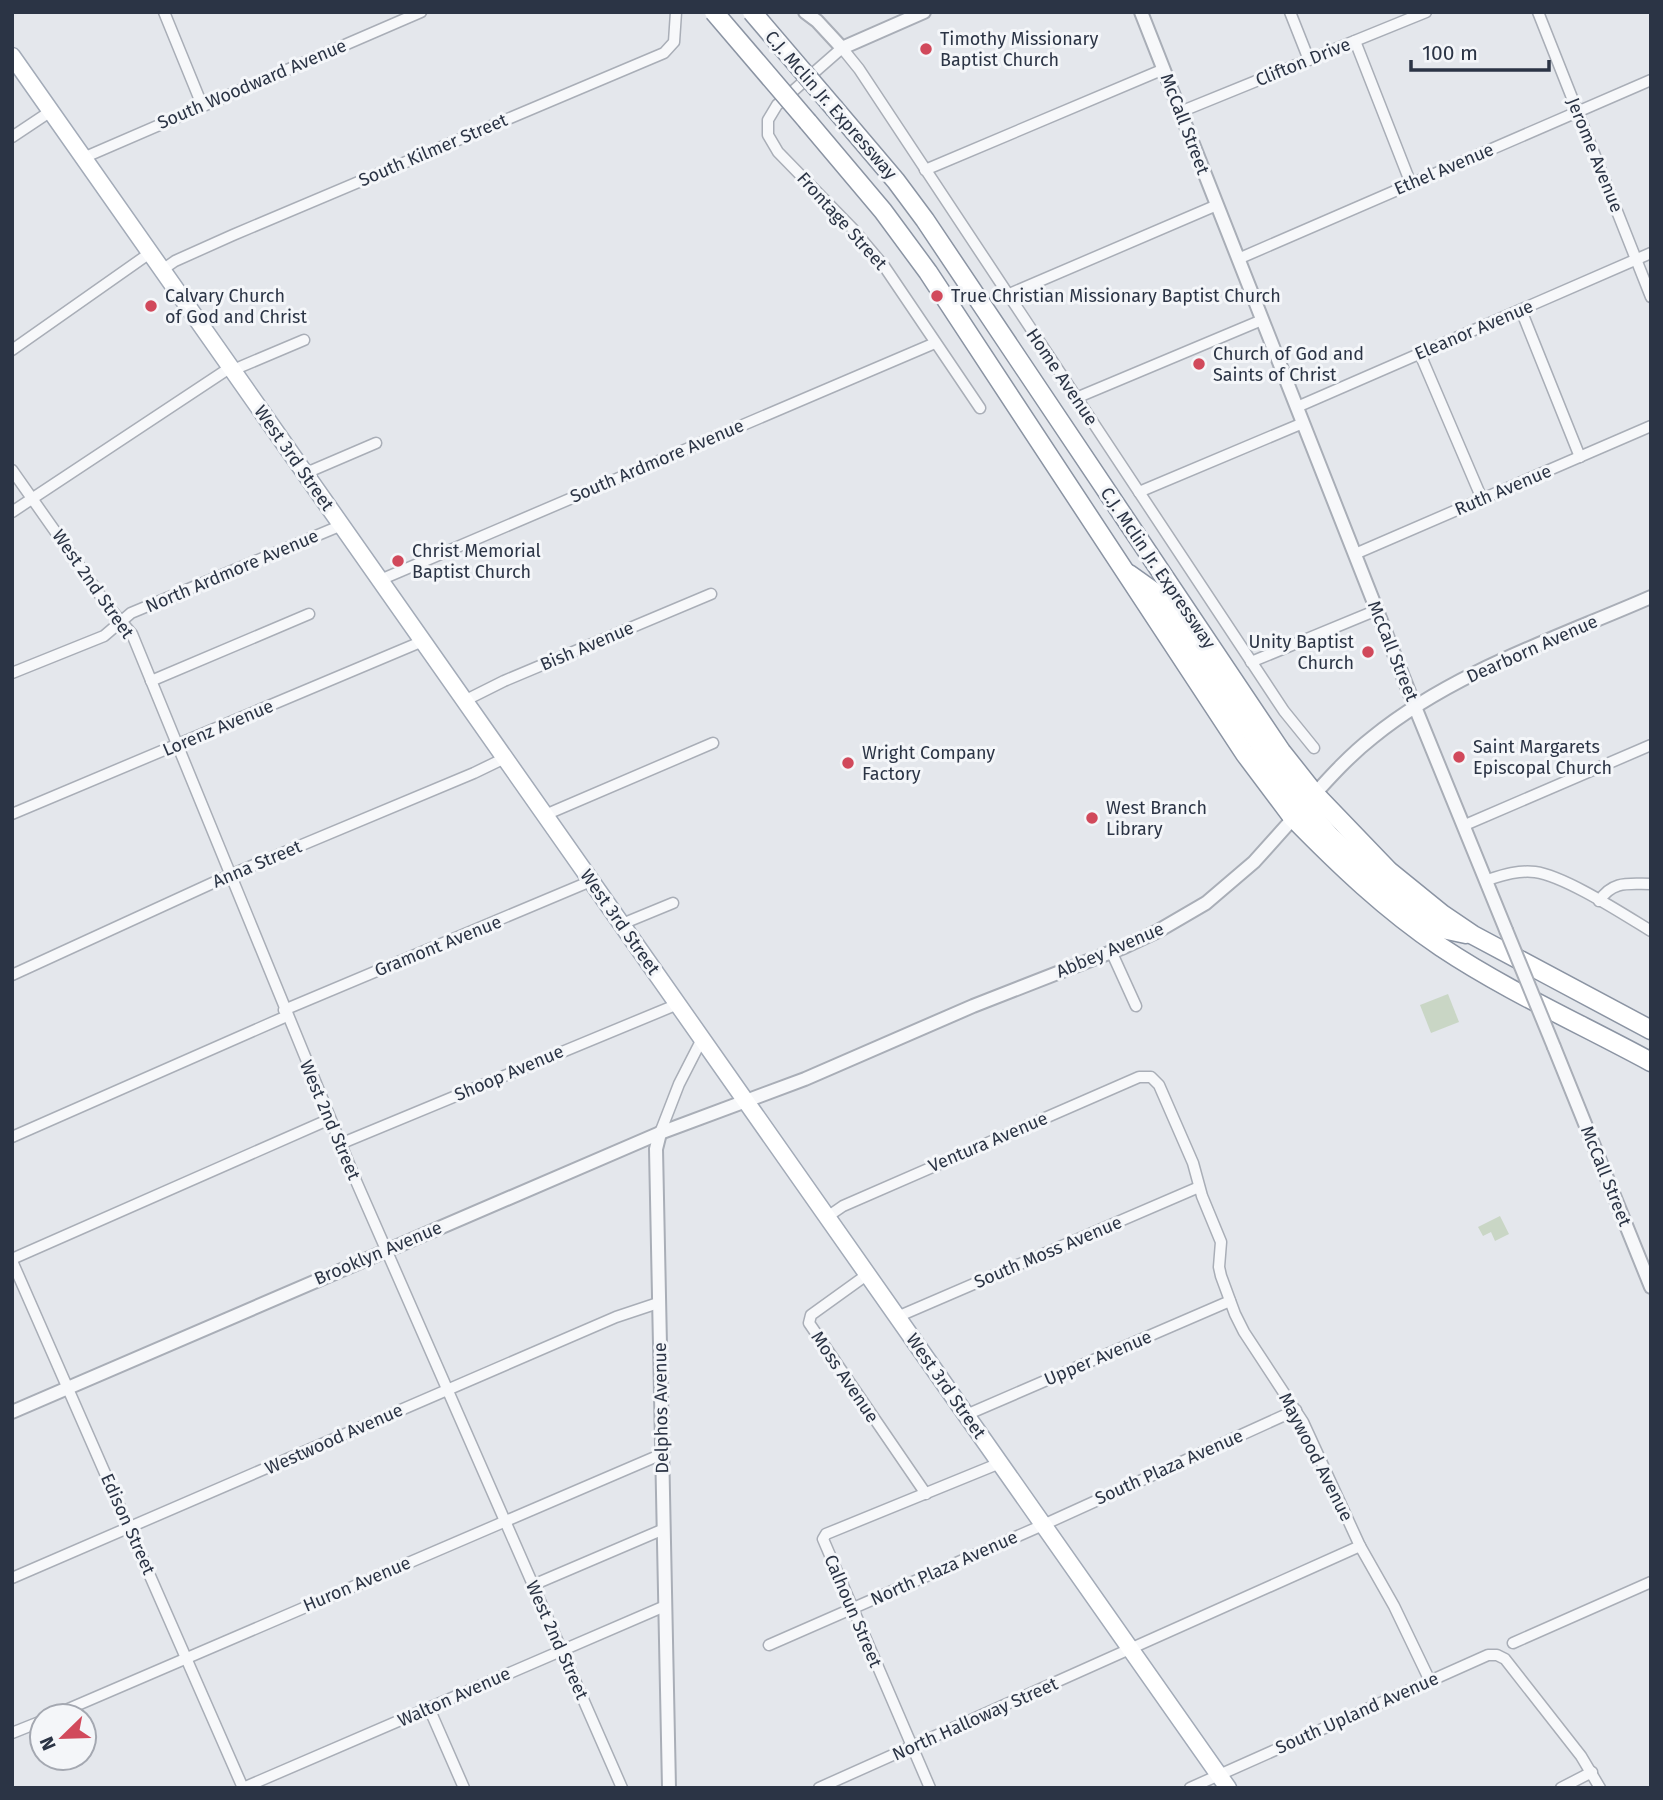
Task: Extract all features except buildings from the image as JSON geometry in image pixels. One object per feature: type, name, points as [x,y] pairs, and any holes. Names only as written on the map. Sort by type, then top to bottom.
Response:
[{"type":"highway","name":"C.J. Mclin Jr. Expressway","points":[[714,12],[906,241],[1123,570],[1160,596],[1304,806],[1340,866],[1402,919],[1452,954],[1651,1062]]},
{"type":"highway","name":"C.J. Mclin Jr. Expressway","points":[[751,12],[896,181],[925,220],[1274,741],[1304,806]]},
{"type":"highway","points":[[1304,806],[1330,836],[1420,915],[1446,931],[1473,935],[1651,1030]]},
{"type":"main road","name":"West 3rd Street","points":[[12,56],[1223,1781]]},
{"type":"street","points":[[164,12],[202,105]]},
{"type":"street","name":"South Woodward Avenue","points":[[83,158],[421,12]]},
{"type":"street","name":"South Kilmer Street","points":[[162,270],[257,225],[664,53],[674,42],[676,12]]},
{"type":"street","name":"Home Avenue","points":[[805,12],[817,21],[859,69],[1251,662],[1284,711],[1314,748]]},
{"type":"street","points":[[842,48],[924,12]]},
{"type":"street","name":"McCall Street","points":[[1141,12],[1415,707],[1651,1287]]},
{"type":"street","points":[[1290,12],[1309,60]]},
{"type":"street","name":"Clifton Drive","points":[[1180,111],[1426,12]]},
{"type":"street","name":"Jerome Avenue","points":[[1538,12],[1651,297]]},
{"type":"street","points":[[1354,41],[1411,184]]},
{"type":"street","name":"Frontage Street","points":[[842,48],[777,105],[768,120],[768,135],[778,152],[877,258],[980,408]]},
{"type":"street","points":[[925,170],[1164,69]]},
{"type":"street","name":"Ethel Avenue","points":[[1238,259],[1651,80]]},
{"type":"street","points":[[12,137],[51,111]]},
{"type":"street","points":[[1007,295],[1217,205]]},
{"type":"street","points":[[12,350],[150,253]]},
{"type":"street","name":"Eleanor Avenue","points":[[1297,407],[1651,253]]},
{"type":"street","points":[[1521,310],[1580,457]]},
{"type":"street","points":[[1076,398],[1262,320]]},
{"type":"street","points":[[12,512],[232,369],[304,340]]},
{"type":"street","name":"South Ardmore Avenue","points":[[380,580],[936,343]]},
{"type":"street","points":[[1420,354],[1482,499]]},
{"type":"street","points":[[1139,492],[1303,423]]},
{"type":"street","name":"Ruth Avenue","points":[[1355,554],[1651,426]]},
{"type":"street","points":[[306,473],[376,443]]},
{"type":"street","name":"West 2nd Street","points":[[12,470],[107,605],[132,634],[340,1144],[622,1788]]},
{"type":"street","name":"North Ardmore Avenue","points":[[12,673],[104,636],[131,613],[342,526]]},
{"type":"street","name":"Bish Avenue","points":[[464,701],[504,681],[711,594]]},
{"type":"street","name":"Dearborn Avenue","points":[[1415,707],[1479,671],[1651,597]]},
{"type":"street","points":[[1251,662],[1377,610]]},
{"type":"street","points":[[151,681],[309,614]]},
{"type":"street","name":"Lorenz Avenue","points":[[12,814],[423,641]]},
{"type":"street","name":"Abbey Avenue","points":[[746,1101],[1111,951],[1158,930],[1206,903],[1254,862],[1357,750],[1415,707]]},
{"type":"street","points":[[545,815],[713,743]]},
{"type":"street","points":[[1465,825],[1651,745]]},
{"type":"street","name":"Anna Street","points":[[12,975],[230,875],[505,758]]},
{"type":"street","points":[[1487,880],[1520,872],[1546,875],[1600,901],[1651,931]]},
{"type":"street","name":"Gramont Avenue","points":[[12,1137],[285,1013],[591,881]]},
{"type":"street","points":[[1600,901],[1612,887],[1651,884]]},
{"type":"street","points":[[622,924],[673,902]]},
{"type":"street","points":[[1111,951],[1136,1006]]},
{"type":"street","name":"Shoop Avenue","points":[[340,1144],[678,1004]]},
{"type":"street","name":"Delphos Avenue","points":[[669,1788],[656,1149],[679,1084],[702,1039]]},
{"type":"street","name":"Ventura Avenue","points":[[827,1217],[843,1206],[989,1141],[1139,1077],[1151,1077]]},
{"type":"street","name":"Maywood Avenue","points":[[1151,1077],[1158,1085],[1193,1163],[1199,1187],[1221,1242],[1219,1267],[1244,1332],[1296,1410],[1360,1546],[1394,1606],[1430,1681]]},
{"type":"street","name":"Brooklyn Avenue","points":[[12,1412],[660,1133],[746,1101]]},
{"type":"street","points":[[12,1260],[330,1119]]},
{"type":"street","name":"South Moss Avenue","points":[[897,1317],[1199,1187]]},
{"type":"street","name":"Edison Street","points":[[12,1260],[243,1788]]},
{"type":"street","name":"Moss Avenue","points":[[867,1274],[811,1315],[809,1323],[926,1494]]},
{"type":"street","name":"Upper Avenue","points":[[966,1415],[1230,1301]]},
{"type":"street","name":"Westwood Avenue","points":[[12,1578],[616,1317],[658,1303]]},
{"type":"street","name":"South Plaza Avenue","points":[[1043,1525],[1296,1410]]},
{"type":"street","name":"Huron Avenue","points":[[84,1702],[662,1454]]},
{"type":"street","points":[[926,1494],[1000,1463]]},
{"type":"street","name":"Calhoun Street","points":[[926,1494],[823,1537],[930,1788]]},
{"type":"street","name":"North Plaza Avenue","points":[[769,1645],[1043,1525]]},
{"type":"street","points":[[533,1585],[664,1529]]},
{"type":"street","name":"North Halloway Street","points":[[819,1788],[1360,1546]]},
{"type":"street","points":[[1513,1643],[1651,1582]]},
{"type":"street","name":"Walton Avenue","points":[[243,1788],[665,1606]]},
{"type":"street","name":"South Upland Avenue","points":[[1190,1788],[1223,1781],[1489,1655],[1497,1655],[1505,1660],[1592,1772]]},
{"type":"street","points":[[429,1708],[464,1788]]},
{"type":"street","points":[[1561,1788],[1592,1772],[1600,1788]]},
{"type":"green space","points":[[1448,994],[1459,1022],[1431,1033],[1420,1005]]},
{"type":"green space","points":[[1500,1216],[1509,1234],[1495,1241],[1491,1232],[1483,1236],[1478,1227]]},
{"type":"place","name":"Timothy Missionary Baptist Church","points":[[926,49]]},
{"type":"place","name":"True Christian Missionary Baptist Church","points":[[937,296]]},
{"type":"place","name":"Calvary Church of God and Christ","points":[[151,306]]},
{"type":"place","name":"Church of God and Saints of Christ","points":[[1199,364]]},
{"type":"place","name":"Christ Memorial Baptist Church","points":[[398,561]]},
{"type":"place","name":"Unity Baptist Church","points":[[1368,652]]},
{"type":"place","name":"Saint Margarets Episcopal Church","points":[[1459,757]]},
{"type":"place","name":"Wright Company Factory","points":[[848,763]]},
{"type":"place","name":"West Branch Library","points":[[1092,818]]}]
